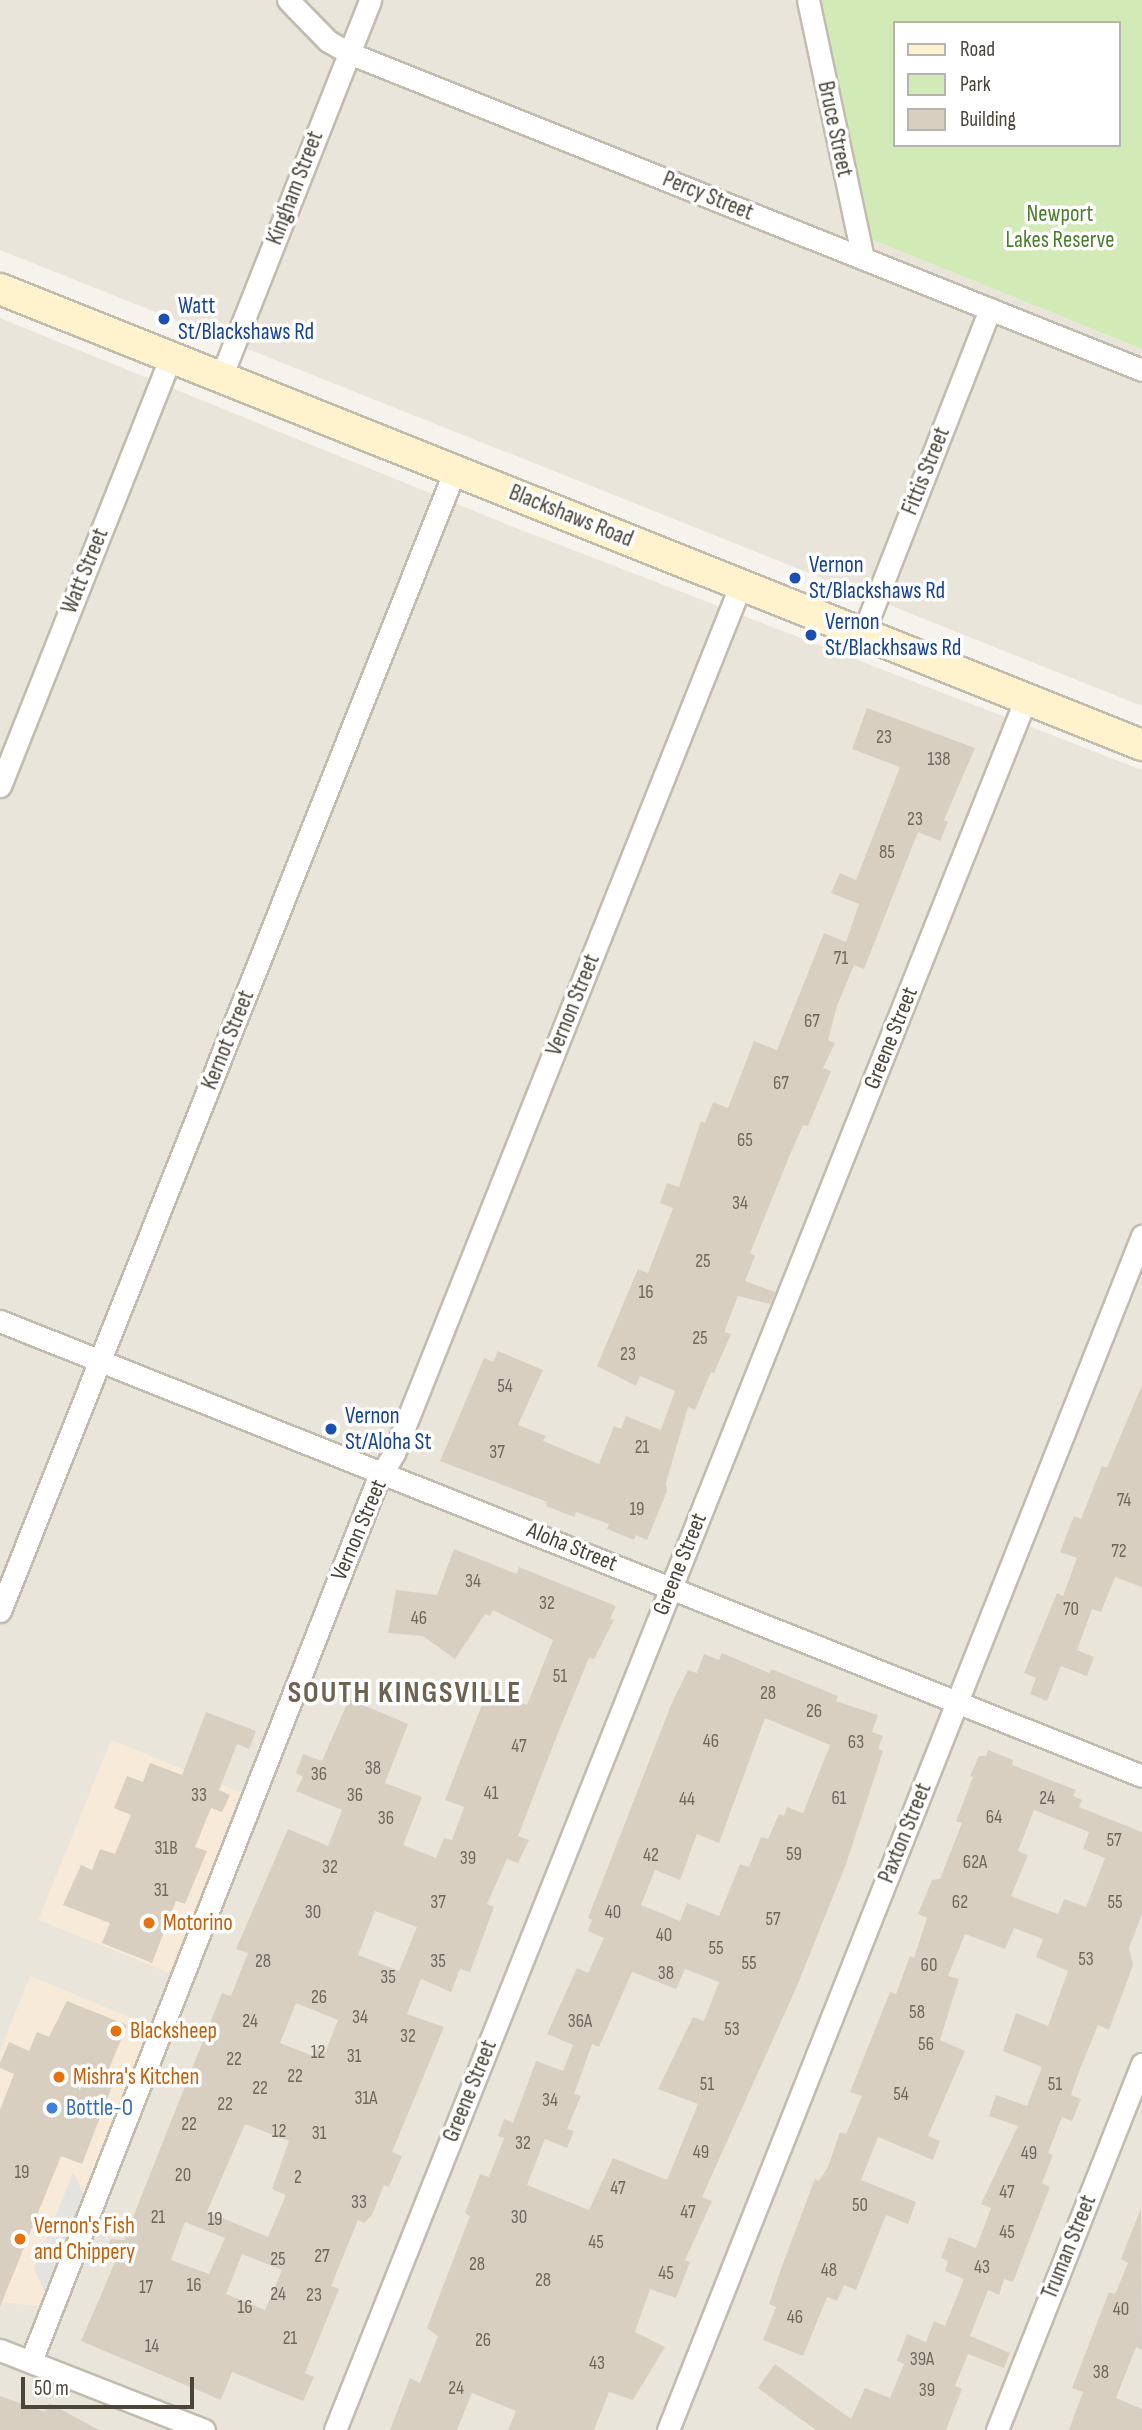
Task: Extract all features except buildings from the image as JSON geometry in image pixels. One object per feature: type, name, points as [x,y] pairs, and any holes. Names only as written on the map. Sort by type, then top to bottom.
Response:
[{"type":"main road","name":"Blackshaws Road","points":[[0,289],[1142,745]]},
{"type":"street","name":"Percy Street","points":[[288,0],[328,41],[349,53],[1142,370]]},
{"type":"street","name":"Kingham Street","points":[[222,377],[370,0]]},
{"type":"street","name":"Bruce Street","points":[[808,0],[863,258]]},
{"type":"street","name":"Fittis Street","points":[[863,633],[990,309]]},
{"type":"street","name":"Watt Street","points":[[0,786],[171,357]]},
{"type":"street","name":"Kernot Street","points":[[0,1611],[454,470]]},
{"type":"street","name":"Vernon Street","points":[[31,2361],[383,1472],[741,584]]},
{"type":"street","name":"Greene Street","points":[[335,2430],[1026,698]]},
{"type":"street","name":"Paxton Street","points":[[668,2430],[1142,1236]]},
{"type":"street","name":"Aloha Street","points":[[0,1321],[1142,1776]]},
{"type":"street","name":"Truman Street","points":[[997,2430],[1142,2064]]},
{"type":"street","points":[[0,2350],[204,2430]]},
{"type":"shaded area","points":[[0,0],[807,0],[863,236],[1142,349],[1142,706],[0,250]]},
{"type":"shaded area","points":[[0,318],[511,526],[1142,770],[1142,2430],[0,2430]]},
{"type":"shaded area","points":[[111,1740],[242,1793],[169,1973],[38,1920]]},
{"type":"shaded area","points":[[30,1976],[151,2026],[45,2307],[0,2302],[0,2051]]},
{"type":"shaded area","points":[[73,2173],[85,2196],[46,2294],[34,2269]]},
{"type":"green space","name":"Newport Lakes Reserve","points":[[807,0],[1142,0],[1142,349],[863,236]]},
{"type":"place","name":"Watt St/Blackshaws Rd","points":[[164,319]]},
{"type":"place","name":"Vernon St/Blackshaws Rd","points":[[795,578]]},
{"type":"place","name":"Vernon St/Blackhsaws Rd","points":[[811,635]]},
{"type":"place","name":"Vernon St/Aloha St","points":[[331,1429]]},
{"type":"place","name":"Motorino","points":[[149,1923]]},
{"type":"place","name":"Blacksheep","points":[[116,2031]]},
{"type":"place","name":"Mishra's Kitchen","points":[[59,2077]]},
{"type":"place","name":"Bottle-O","points":[[52,2108]]},
{"type":"place","name":"Vernon's Fish and Chippery","points":[[20,2239]]},
{"type":"district","name":"SOUTH KINGSVILLE","points":[[405,1693]]}]
